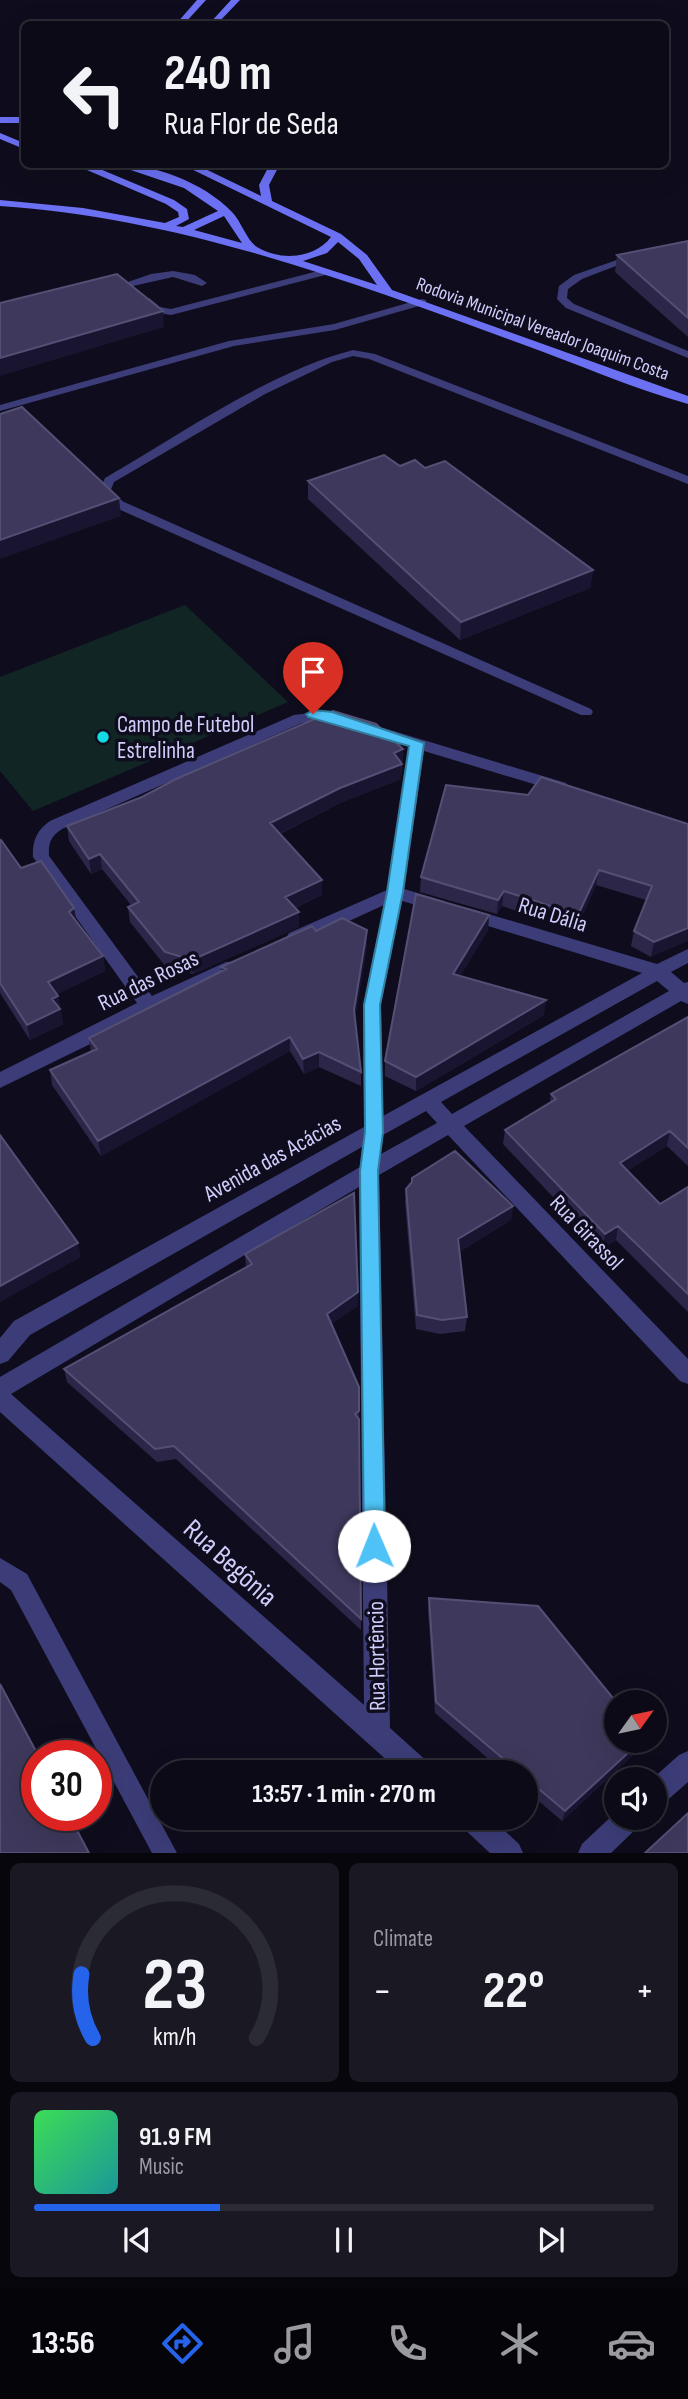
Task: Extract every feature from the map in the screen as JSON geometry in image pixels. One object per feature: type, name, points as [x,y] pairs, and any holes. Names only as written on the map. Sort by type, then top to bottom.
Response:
[{"type":"main road","points":[[183,21],[202,0]]},
{"type":"main road","points":[[216,21],[236,0]]},
{"type":"main road","points":[[0,120],[21,120]]},
{"type":"main road","points":[[0,136],[21,144]]},
{"type":"main road","points":[[88,168],[170,202],[183,211],[184,219],[164,227]]},
{"type":"main road","points":[[132,168],[175,180],[226,211],[250,246]]},
{"type":"main road","name":"Rodovia Municipal Vereador Joaquim Costa","points":[[195,168],[267,200],[337,236],[363,257],[386,290]]},
{"type":"main road","points":[[267,200],[264,185],[273,168]]},
{"type":"main road","points":[[0,203],[99,214],[250,246]]},
{"type":"main road","points":[[184,231],[204,225],[226,211]]},
{"type":"main road","points":[[292,260],[323,251],[333,245],[337,236]]},
{"type":"main road","name":"Rodovia Municipal Vereador Joaquim Costa","points":[[250,246],[422,302],[688,400]]},
{"type":"street","points":[[149,1004],[41,857],[40,844],[47,831],[56,825],[313,714],[572,791]]},
{"type":"street","name":"Rua Hortêncio","points":[[377,1733],[369,1171],[374,1132],[372,1005],[395,892],[417,743]]},
{"type":"street","points":[[272,948],[395,892]]},
{"type":"street","name":"Rua Dália","points":[[395,892],[659,971],[686,993]]},
{"type":"street","name":"Avenida das Acácias","points":[[0,1354],[22,1328],[688,955]]},
{"type":"street","name":"Rua das Rosas","points":[[0,1081],[149,1004],[247,960]]},
{"type":"street","points":[[0,1389],[450,1124],[686,993]]},
{"type":"street","name":"Rua Girassol","points":[[428,1101],[688,1374]]},
{"type":"street","name":"Rua Begônia","points":[[0,1398],[407,1760]]},
{"type":"street","points":[[667,1783],[688,1764]]},
{"type":"street","points":[[484,1830],[510,1853]]},
{"type":"street","points":[[591,1853],[616,1830]]},
{"type":"lane","points":[[650,253],[578,277],[563,288],[562,299],[570,306],[688,355]]},
{"type":"lane","points":[[107,288],[180,272],[202,283]]},
{"type":"lane","points":[[124,285],[158,310],[171,312],[326,272]]},
{"type":"lane","points":[[0,408],[233,343],[335,327],[422,302]]},
{"type":"lane","points":[[586,712],[427,644],[280,573],[120,505],[104,493],[110,480],[261,392],[328,360],[353,353],[371,356],[688,480]]},
{"type":"lane","points":[[0,1569],[19,1582],[165,1853]]},
{"type":"green space","name":"Campo de Futebol Estrelinha","points":[[185,605],[288,702],[33,811],[0,771],[0,677]]},
{"type":"building","points":[[688,241],[688,318],[617,255]]},
{"type":"building","points":[[117,274],[163,311],[0,358],[0,303]]},
{"type":"building","points":[[22,407],[119,498],[0,540],[0,414]]},
{"type":"building","points":[[384,455],[400,466],[415,460],[425,468],[445,461],[593,570],[461,622],[308,481]]},
{"type":"building","points":[[333,711],[376,724],[403,749],[394,753],[402,764],[340,788],[270,823],[322,880],[285,897],[299,912],[192,960],[165,952],[128,907],[139,902],[100,854],[89,859],[67,826],[142,797],[176,779]]},
{"type":"building","points":[[541,777],[688,824],[688,928],[654,942],[634,931],[652,886],[599,870],[578,915],[504,891],[498,900],[421,877],[446,785],[528,795]]},
{"type":"building","points":[[1,840],[21,868],[41,861],[74,908],[69,912],[103,956],[48,982],[58,996],[52,999],[60,1009],[27,1025],[0,983]]},
{"type":"building","points":[[416,894],[489,915],[453,974],[546,1000],[416,1077],[385,1061]]},
{"type":"building","points":[[342,918],[367,930],[354,1010],[361,1072],[319,1052],[303,1059],[290,1037],[98,1141],[50,1070],[97,1049],[89,1038],[226,969],[221,967],[312,926],[316,931]]},
{"type":"building","points":[[688,1017],[688,1148],[670,1131],[620,1163],[660,1204],[688,1187],[688,1294],[618,1226],[605,1234],[505,1130],[556,1099],[551,1094]]},
{"type":"building","points":[[0,1135],[78,1243],[0,1286]]},
{"type":"building","points":[[455,1151],[513,1206],[458,1239],[467,1317],[442,1320],[417,1315],[406,1189],[412,1178]]},
{"type":"building","points":[[354,1193],[358,1292],[327,1314],[359,1387],[359,1411],[355,1414],[359,1419],[361,1619],[174,1446],[155,1449],[64,1369],[252,1264],[245,1254]]},
{"type":"building","points":[[429,1598],[538,1606],[606,1690],[604,1690],[604,1754],[627,1754],[613,1767],[604,1767],[604,1775],[565,1811],[538,1788],[538,1760],[505,1760],[436,1702]]},
{"type":"building","points":[[0,1684],[30,1740],[21,1740],[21,1831],[77,1831],[89,1853],[0,1853]]},
{"type":"building","points":[[688,1813],[688,1853],[645,1853]]},
{"type":"place","name":"Campo de Futebol Estrelinha","points":[[103,737]]},
{"type":"route","points":[[313,714],[417,743],[395,892],[372,1005],[374,1132],[369,1171],[374,1546]]}]
